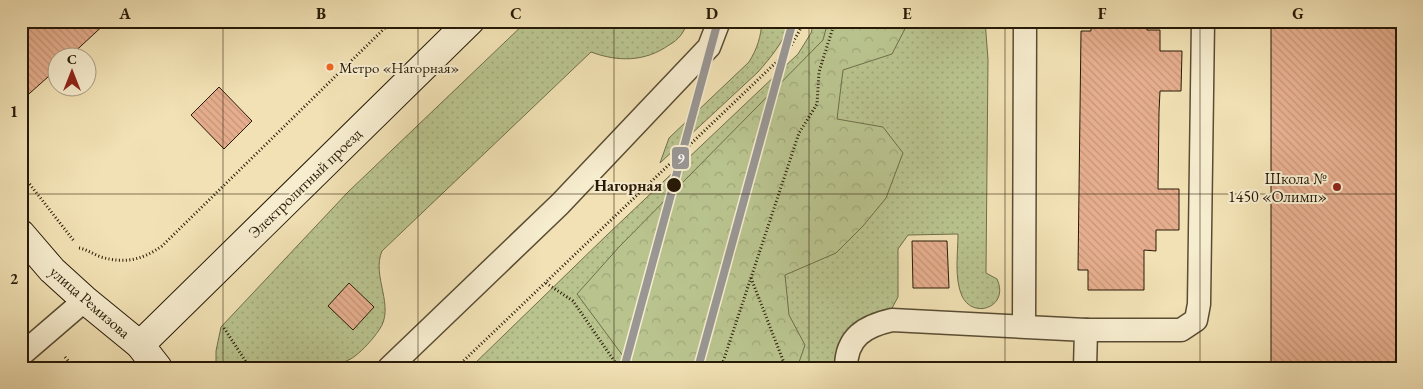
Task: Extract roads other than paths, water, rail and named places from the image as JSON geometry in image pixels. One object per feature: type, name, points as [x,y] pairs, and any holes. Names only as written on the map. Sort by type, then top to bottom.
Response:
[{"type":"street","name":"Электролитный проезд","points":[[140,345],[470,21]]},
{"type":"street","name":"улица Ремизова","points":[[21,234],[52,270],[140,345],[158,368]]},
{"type":"lane","points":[[389,368],[560,204],[709,47],[719,21]]},
{"type":"lane","points":[[1024,326],[1025,21]]},
{"type":"lane","points":[[846,368],[849,348],[859,333],[875,324],[892,320],[1086,330],[1181,330],[1196,320],[1200,304],[1203,21]]},
{"type":"lane","points":[[21,355],[85,300]]},
{"type":"lane","points":[[1085,368],[1086,330]]},
{"type":"place","name":"Метро «Нагорная»","points":[[330,67]]},
{"type":"place","name":"Нагорная","points":[[674,185]]},
{"type":"place","name":"Школа № 1450 «Олимп»","points":[[1337,187]]}]
